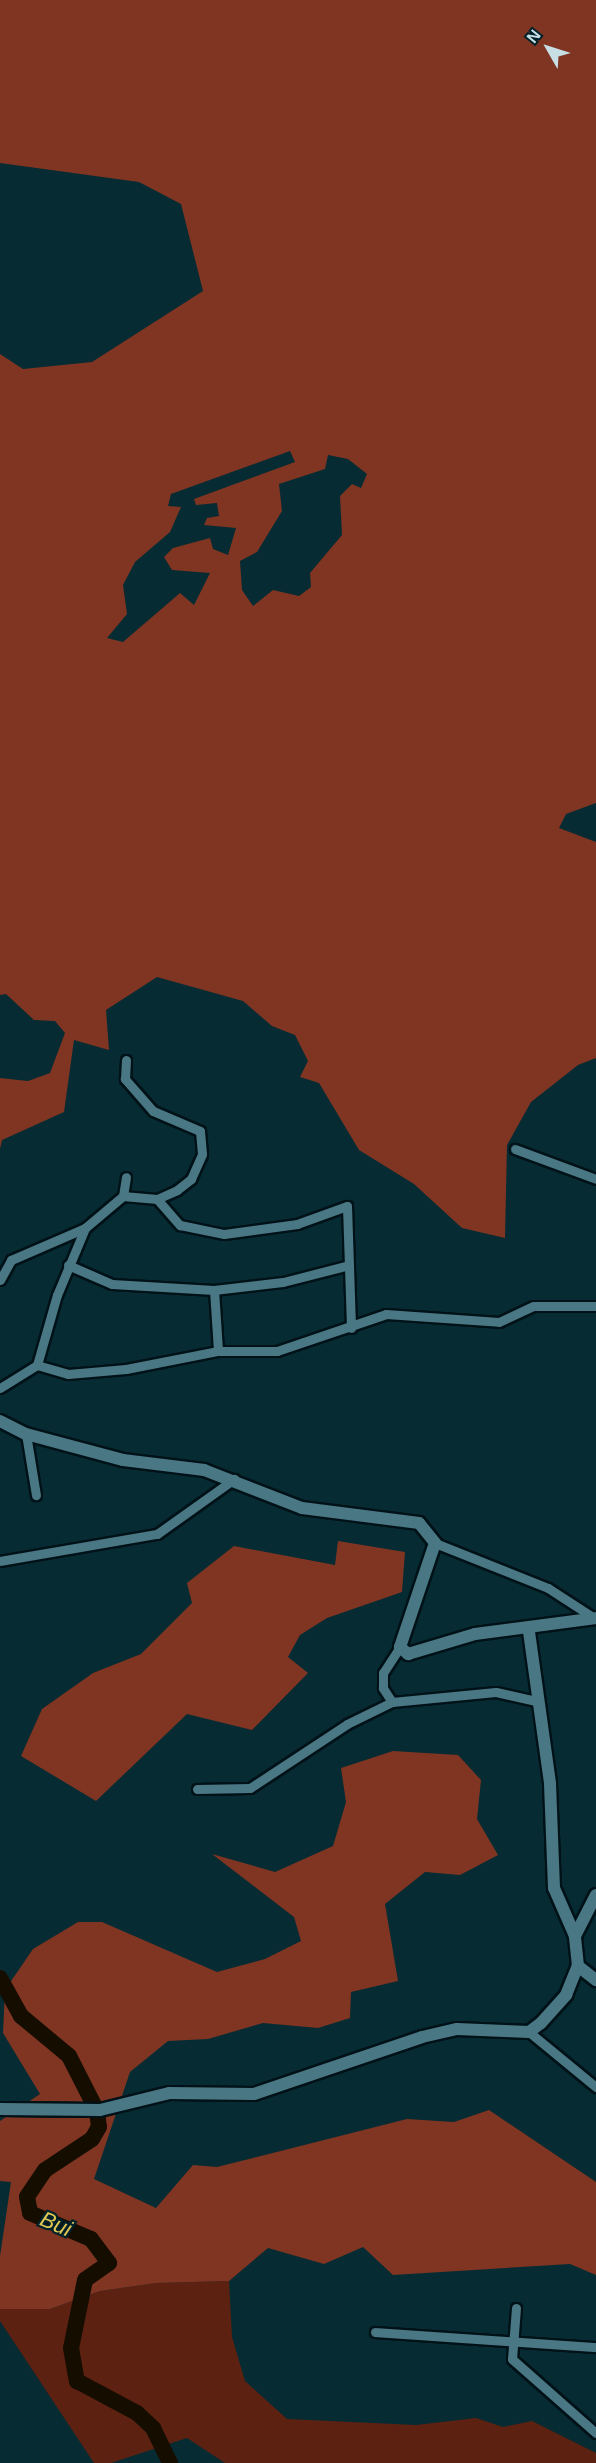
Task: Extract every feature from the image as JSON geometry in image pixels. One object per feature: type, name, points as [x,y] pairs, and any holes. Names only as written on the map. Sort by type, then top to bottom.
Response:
[{"type":"street","points":[[123,1196],[158,1199],[191,1179],[202,1158],[200,1131],[153,1111],[125,1079],[126,1060]]},
{"type":"street","points":[[515,1149],[596,1179]]},
{"type":"street","points":[[0,1280],[11,1260],[85,1228],[123,1196],[126,1177]]},
{"type":"street","points":[[158,1199],[180,1225],[224,1234],[297,1224],[347,1206],[346,1266],[351,1328]]},
{"type":"street","points":[[0,1388],[37,1365],[68,1265],[85,1228]]},
{"type":"street","points":[[68,1265],[112,1284],[214,1290],[283,1282],[346,1266]]},
{"type":"street","points":[[214,1290],[218,1351]]},
{"type":"street","points":[[37,1365],[68,1374],[218,1351],[277,1351],[351,1328],[386,1314],[499,1322],[534,1306],[596,1306]]},
{"type":"street","points":[[0,1421],[26,1434],[123,1460],[204,1470],[234,1479],[302,1508],[419,1524],[435,1543],[548,1588],[594,1617]]},
{"type":"street","points":[[26,1434],[36,1495]]},
{"type":"street","points":[[0,1561],[157,1534],[234,1479]]},
{"type":"street","points":[[392,1702],[383,1689],[383,1673],[400,1647],[435,1543]]},
{"type":"street","points":[[400,1647],[408,1654],[475,1634],[530,1631],[594,1617]]},
{"type":"street","points":[[529,2031],[566,1995],[579,1966],[575,1936],[554,1888],[550,1783],[536,1701],[530,1631]]},
{"type":"street","points":[[197,1789],[250,1788],[347,1724],[392,1702],[496,1692],[536,1701]]},
{"type":"street","points":[[575,1936],[596,1895]]},
{"type":"street","points":[[579,1966],[596,1980]]},
{"type":"street","points":[[0,2109],[100,2110],[169,2093],[275,2090],[457,2029],[529,2031],[596,2087]]},
{"type":"street","points":[[516,2308],[512,2360],[519,2370],[572,2407],[596,2433]]},
{"type":"street","points":[[375,2332],[469,2342],[515,2340],[596,2346]]},
{"type":"shaded area","points":[[0,0],[596,0],[596,803],[566,814],[559,828],[596,842],[596,1058],[578,1065],[531,1102],[507,1145],[505,1238],[462,1228],[414,1184],[359,1150],[319,1083],[300,1077],[308,1061],[295,1035],[272,1026],[243,1001],[157,977],[106,1010],[109,1050],[74,1040],[64,1112],[2,1140],[0,1149],[0,1078],[28,1081],[50,1073],[65,1033],[55,1021],[34,1020],[6,994],[0,995],[0,354],[23,369],[92,362],[203,291],[181,204],[139,182],[0,163]],"holes":[[[290,451],[295,462],[194,499],[196,505],[217,503],[219,516],[207,518],[204,525],[236,528],[228,555],[213,549],[210,538],[173,548],[164,557],[172,570],[210,573],[194,605],[180,593],[123,642],[107,638],[127,614],[123,585],[135,562],[170,532],[181,507],[168,506],[171,494]],[[328,455],[348,459],[367,474],[361,488],[352,484],[340,496],[342,535],[310,573],[311,587],[299,596],[273,590],[253,606],[242,590],[240,561],[257,552],[282,511],[279,484],[325,469]]]},
{"type":"shaded area","points":[[338,1541],[405,1552],[402,1592],[327,1618],[300,1635],[288,1657],[308,1673],[252,1730],[187,1714],[96,1801],[21,1756],[42,1709],[93,1673],[141,1654],[192,1603],[187,1583],[234,1546],[335,1565]]},
{"type":"shaded area","points":[[393,1751],[458,1755],[481,1780],[477,1819],[498,1855],[460,1875],[425,1872],[385,1904],[398,1981],[351,1992],[350,2018],[318,2028],[263,2023],[208,2039],[168,2041],[130,2072],[94,2179],[156,2208],[193,2165],[217,2167],[407,2119],[454,2122],[489,2110],[596,2182],[596,2275],[570,2264],[393,2275],[363,2247],[324,2264],[268,2248],[229,2281],[156,2283],[100,2291],[50,2309],[0,2309],[0,2256],[11,2182],[0,2181],[0,2121],[40,2094],[3,2033],[5,1990],[33,1949],[78,1922],[102,1922],[217,1972],[265,1959],[301,1941],[294,1917],[212,1854],[275,1872],[333,1846],[346,1802],[341,1768]]},
{"type":"shaded area","points":[[229,2281],[232,2337],[245,2381],[287,2419],[416,2425],[476,2418],[503,2427],[532,2421],[596,2453],[596,2463],[225,2463],[187,2438],[111,2463],[94,2463],[0,2321],[0,2309],[50,2309],[100,2291],[156,2283]]},
{"type":"waterway","name":"Bui","points":[[0,1978],[21,2016],[69,2056],[97,2111],[99,2127],[92,2139],[45,2170],[27,2197],[30,2213],[91,2239],[109,2263],[85,2280],[71,2348],[77,2381],[137,2413],[153,2428],[170,2463]]}]
